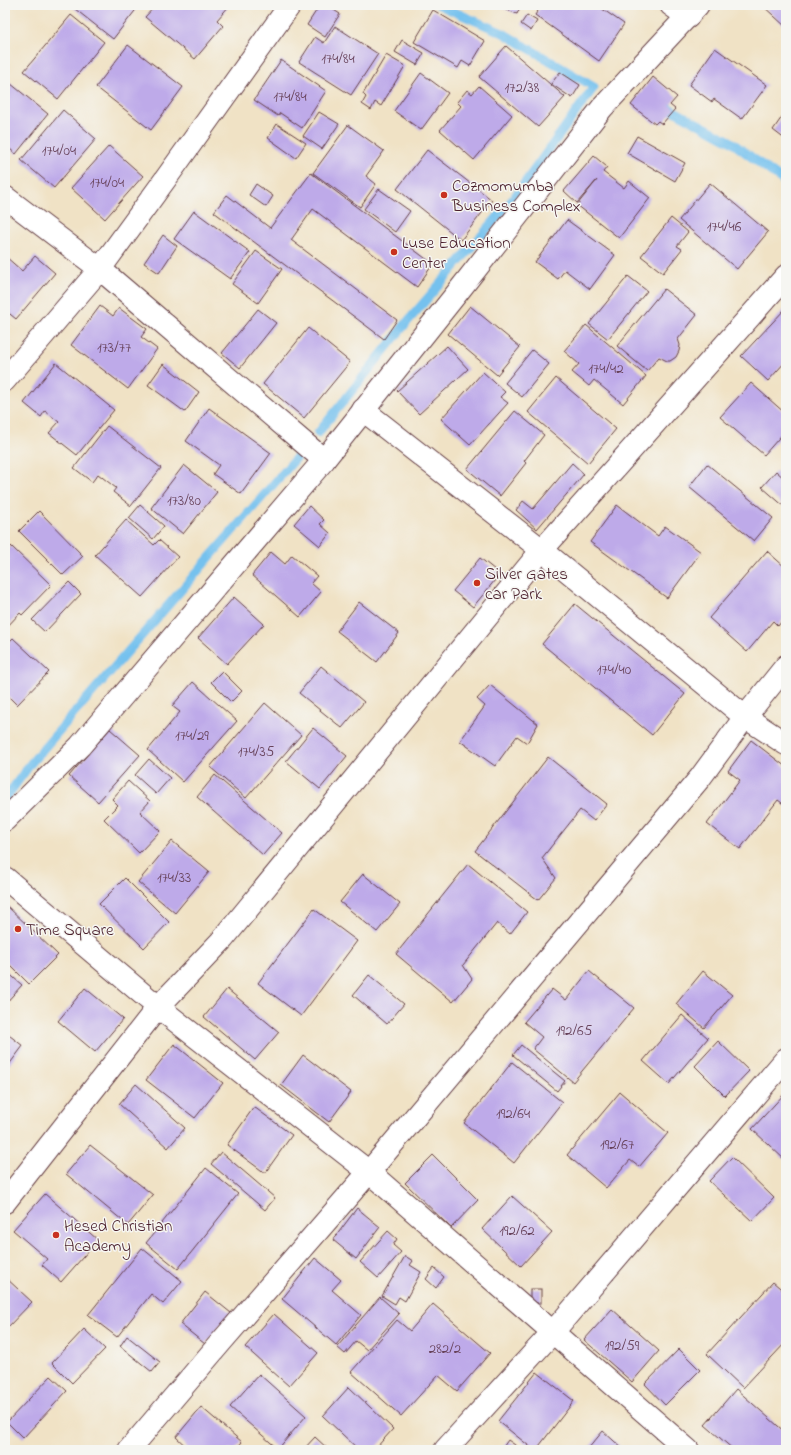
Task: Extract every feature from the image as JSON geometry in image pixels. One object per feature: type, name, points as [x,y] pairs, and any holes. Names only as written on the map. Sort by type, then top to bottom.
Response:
[{"type":"street","points":[[5,380],[100,269],[167,178],[290,5]]},
{"type":"street","points":[[5,820],[80,746],[324,460],[602,108],[641,65],[686,9]]},
{"type":"street","points":[[5,197],[100,269],[324,460]]},
{"type":"street","points":[[5,1202],[158,1007],[223,939],[542,550],[786,276]]},
{"type":"street","points":[[363,410],[542,550],[744,717],[786,744]]},
{"type":"street","points":[[129,1450],[369,1172],[700,778],[744,717],[786,666]]},
{"type":"street","points":[[5,878],[158,1007],[369,1172],[688,1450]]},
{"type":"street","points":[[445,1450],[553,1332],[786,1059]]},
{"type":"building","points":[[70,5],[135,5],[138,7],[113,39]]},
{"type":"building","points":[[156,5],[230,5],[217,20],[223,26],[195,59],[145,17]]},
{"type":"building","points":[[320,5],[326,5],[340,14],[325,37],[307,25]]},
{"type":"building","points":[[496,5],[521,5],[517,14]]},
{"type":"building","points":[[542,5],[599,5],[598,6],[624,24],[599,61],[535,15]]},
{"type":"building","points":[[762,5],[786,5],[786,27]]},
{"type":"building","points":[[433,10],[485,41],[470,66],[462,61],[458,68],[414,42]]},
{"type":"building","points":[[71,15],[104,42],[58,99],[24,71]]},
{"type":"building","points":[[527,15],[537,21],[531,31],[521,24]]},
{"type":"building","points":[[335,26],[378,54],[351,95],[299,62],[315,37],[324,43]]},
{"type":"building","points":[[402,40],[424,53],[417,65],[395,52]]},
{"type":"building","points":[[128,45],[183,87],[151,130],[96,87]]},
{"type":"building","points":[[506,46],[565,97],[538,127],[479,77]]},
{"type":"building","points":[[715,48],[767,85],[742,119],[714,99],[712,102],[689,85]]},
{"type":"building","points":[[386,55],[405,66],[381,106],[375,102],[371,110],[362,104],[366,97],[363,94]]},
{"type":"building","points":[[281,60],[326,91],[302,128],[280,113],[278,116],[254,100]]},
{"type":"building","points":[[560,72],[580,85],[572,98],[551,84]]},
{"type":"building","points":[[421,73],[448,93],[421,130],[394,111]]},
{"type":"building","points":[[653,77],[677,97],[670,105],[675,109],[662,124],[658,121],[655,124],[631,105]]},
{"type":"building","points":[[5,79],[48,114],[16,154],[5,145]]},
{"type":"building","points":[[479,86],[512,115],[474,160],[440,130],[461,106],[457,102],[467,90],[472,94]]},
{"type":"building","points":[[63,110],[96,139],[54,188],[21,160]]},
{"type":"building","points":[[786,111],[786,140],[773,130]]},
{"type":"building","points":[[319,112],[339,124],[322,149],[303,136]]},
{"type":"building","points":[[277,124],[306,143],[296,158],[268,138]]},
{"type":"building","points":[[348,125],[384,151],[366,176],[376,184],[360,207],[313,173]]},
{"type":"building","points":[[637,136],[685,163],[675,181],[627,153]]},
{"type":"building","points":[[109,146],[143,176],[105,219],[71,188]]},
{"type":"building","name":"Cozmomumba Business Complex","points":[[427,150],[492,200],[461,240],[397,189]]},
{"type":"building","points":[[594,156],[607,167],[603,172],[624,188],[629,181],[650,198],[619,238],[577,205],[597,180],[577,203],[564,191]]},
{"type":"building","name":"Luse Education Center","points":[[311,173],[433,264],[417,287],[313,209],[291,240],[397,320],[384,339],[214,212],[227,195],[270,228]]},
{"type":"building","points":[[710,183],[768,232],[737,269],[679,220]]},
{"type":"building","points":[[256,184],[273,196],[266,207],[249,195]]},
{"type":"building","points":[[379,189],[410,211],[395,232],[364,209]]},
{"type":"building","points":[[194,211],[250,252],[230,279],[174,239]]},
{"type":"building","points":[[671,218],[688,232],[677,246],[682,249],[663,273],[641,256]]},
{"type":"building","points":[[567,220],[615,255],[590,289],[565,270],[558,279],[535,262]]},
{"type":"building","points":[[163,235],[177,246],[159,273],[144,263]]},
{"type":"building","points":[[256,251],[282,269],[258,303],[232,284]]},
{"type":"building","points":[[5,256],[22,271],[35,256],[55,273],[16,319],[5,310]]},
{"type":"building","points":[[628,276],[647,291],[608,339],[589,324]]},
{"type":"building","points":[[664,289],[697,315],[678,339],[680,345],[676,357],[670,361],[667,361],[659,357],[647,371],[617,346]]},
{"type":"building","points":[[100,306],[113,316],[119,308],[147,329],[141,337],[157,349],[128,389],[71,345]]},
{"type":"building","points":[[470,306],[520,347],[497,375],[448,334]]},
{"type":"building","points":[[786,308],[786,361],[768,381],[741,356]]},
{"type":"building","points":[[258,309],[276,323],[240,368],[222,353]]},
{"type":"building","points":[[586,325],[646,376],[623,404],[594,380],[589,386],[572,372],[579,364],[564,351]]},
{"type":"building","points":[[308,328],[350,362],[304,418],[263,384]]},
{"type":"building","points":[[447,346],[468,369],[419,414],[397,391]]},
{"type":"building","points":[[532,350],[549,364],[522,397],[505,383]]},
{"type":"building","points":[[56,363],[114,410],[77,455],[49,433],[59,422],[45,411],[41,417],[24,403]]},
{"type":"building","points":[[163,364],[199,392],[185,412],[148,385]]},
{"type":"building","points":[[483,372],[505,392],[500,397],[508,403],[470,445],[441,419]]},
{"type":"building","points":[[556,378],[616,429],[588,463],[528,412]]},
{"type":"building","points":[[751,383],[786,414],[786,430],[764,455],[720,417]]},
{"type":"building","points":[[209,408],[271,453],[241,494],[213,474],[219,465],[186,441]]},
{"type":"building","points":[[515,411],[544,435],[524,461],[526,463],[500,496],[467,469]]},
{"type":"building","points":[[107,426],[161,468],[131,506],[113,492],[116,488],[98,474],[92,482],[74,468]]},
{"type":"building","points":[[572,463],[584,474],[537,529],[516,510],[523,501],[533,509]]},
{"type":"building","points":[[707,464],[773,518],[754,541],[689,487]]},
{"type":"building","points":[[184,465],[217,492],[183,534],[151,508]]},
{"type":"building","points":[[776,471],[786,480],[786,508],[762,487]]},
{"type":"building","points":[[140,505],[164,526],[153,539],[129,518]]},
{"type":"building","points":[[617,505],[658,536],[665,526],[701,552],[667,598],[590,542]]},
{"type":"building","points":[[309,506],[324,520],[320,524],[330,533],[320,546],[294,524]]},
{"type":"building","points":[[39,511],[83,556],[63,575],[19,531]]},
{"type":"building","points":[[126,520],[154,545],[159,540],[178,557],[142,597],[95,555]]},
{"type":"building","points":[[11,546],[51,585],[22,615],[20,613],[5,629],[5,553]]},
{"type":"building","points":[[767,551],[786,568],[786,616],[778,626],[773,621],[747,652],[709,618]]},
{"type":"building","points":[[271,552],[285,564],[292,555],[317,576],[311,583],[321,592],[300,617],[252,575]]},
{"type":"building","name":"Silver Gates car Park","points":[[480,558],[500,574],[473,607],[453,591]]},
{"type":"building","points":[[69,582],[81,594],[45,632],[32,620]]},
{"type":"building","points":[[234,597],[264,624],[227,664],[198,638]]},
{"type":"building","points":[[359,602],[399,633],[377,662],[337,631]]},
{"type":"building","points":[[575,604],[685,694],[652,735],[542,644]]},
{"type":"building","points":[[13,638],[49,672],[17,705],[5,693],[5,646]]},
{"type":"building","points":[[321,666],[364,702],[342,728],[299,693]]},
{"type":"building","points":[[222,671],[242,691],[231,702],[211,682]]},
{"type":"building","points":[[193,682],[237,721],[183,782],[148,750],[180,712],[172,706]]},
{"type":"building","points":[[490,685],[538,724],[527,743],[517,736],[495,766],[460,741],[485,706],[477,699]]},
{"type":"building","points":[[265,703],[301,735],[246,798],[210,767]]},
{"type":"building","points":[[313,728],[347,756],[320,789],[286,761]]},
{"type":"building","points":[[110,729],[140,755],[98,802],[69,776]]},
{"type":"building","points":[[751,740],[786,767],[786,806],[778,800],[740,849],[707,824],[740,780],[728,771]]},
{"type":"building","points":[[548,757],[607,804],[594,821],[580,810],[542,858],[556,878],[538,900],[475,851]]},
{"type":"building","points":[[149,759],[170,778],[156,794],[135,775]]},
{"type":"building","points":[[215,775],[282,833],[263,855],[197,797]]},
{"type":"building","points":[[128,781],[150,801],[140,812],[160,831],[139,853],[104,819],[118,805],[112,799]]},
{"type":"building","points":[[172,841],[209,872],[175,913],[138,882]]},
{"type":"building","points":[[468,864],[527,912],[510,934],[497,923],[463,965],[472,979],[453,1002],[396,954]]},
{"type":"building","points":[[363,874],[400,904],[377,932],[340,902]]},
{"type":"building","points":[[125,878],[169,922],[144,948],[99,904]]},
{"type":"building","name":"Time Square","points":[[5,904],[58,955],[29,984],[5,960]]},
{"type":"building","points":[[314,909],[357,941],[301,1016],[258,983]]},
{"type":"building","points":[[5,970],[22,985],[5,1004]]},
{"type":"building","points":[[589,971],[634,1008],[573,1082],[533,1049],[542,1037],[524,1022],[552,989],[566,1000]]},
{"type":"building","points":[[703,971],[732,995],[704,1028],[676,1004]]},
{"type":"building","points":[[369,975],[404,1004],[387,1024],[353,995]]},
{"type":"building","points":[[85,988],[123,1019],[95,1052],[58,1021]]},
{"type":"building","points":[[227,989],[279,1032],[255,1060],[204,1017]]},
{"type":"building","points":[[682,1015],[708,1038],[669,1084],[643,1061]]},
{"type":"building","points":[[5,1032],[23,1046],[5,1070]]},
{"type":"building","points":[[718,1041],[749,1071],[725,1096],[695,1066]]},
{"type":"building","points":[[174,1044],[223,1083],[195,1118],[146,1080]]},
{"type":"building","points":[[521,1045],[565,1081],[557,1091],[513,1055]]},
{"type":"building","points":[[303,1055],[351,1092],[329,1122],[281,1085]]},
{"type":"building","points":[[512,1062],[562,1102],[514,1163],[464,1123]]},
{"type":"building","points":[[136,1084],[185,1128],[168,1148],[119,1104]]},
{"type":"building","points":[[620,1092],[668,1133],[639,1167],[630,1160],[606,1188],[567,1155]]},
{"type":"building","points":[[786,1092],[786,1161],[752,1129]]},
{"type":"building","points":[[254,1107],[292,1135],[265,1173],[227,1145]]},
{"type":"building","points":[[90,1145],[153,1195],[128,1225],[66,1174]]},
{"type":"building","points":[[221,1152],[275,1198],[265,1210],[211,1164]]},
{"type":"building","points":[[433,1155],[478,1200],[451,1228],[405,1183]]},
{"type":"building","points":[[732,1157],[774,1198],[752,1221],[709,1181]]},
{"type":"building","points":[[206,1168],[238,1194],[178,1269],[146,1243]]},
{"type":"building","name":"Hesed Christian Academy","points":[[45,1194],[98,1240],[61,1282],[42,1265],[47,1259],[13,1230]]},
{"type":"building","points":[[512,1196],[552,1232],[521,1266],[482,1229]]},
{"type":"building","points":[[357,1208],[380,1227],[356,1259],[333,1240]]},
{"type":"building","points":[[388,1231],[397,1239],[393,1245],[401,1252],[378,1278],[360,1262]]},
{"type":"building","points":[[142,1248],[182,1281],[163,1304],[151,1294],[117,1337],[88,1315]]},
{"type":"building","points":[[405,1256],[413,1261],[410,1265],[421,1272],[405,1301],[399,1297],[395,1304],[382,1296]]},
{"type":"building","points":[[315,1258],[341,1280],[332,1290],[361,1315],[336,1345],[282,1299]]},
{"type":"building","points":[[434,1268],[444,1277],[436,1288],[426,1279]]},
{"type":"building","points":[[5,1277],[32,1302],[6,1329],[5,1328]]},
{"type":"building","points":[[773,1282],[786,1293],[786,1342],[743,1388],[707,1354]]},
{"type":"building","points":[[530,1289],[541,1289],[541,1303],[530,1303]]},
{"type":"building","points":[[205,1292],[231,1313],[205,1344],[180,1324]]},
{"type":"building","points":[[380,1297],[399,1314],[367,1350],[356,1341],[345,1354],[337,1347]]},
{"type":"building","points":[[433,1304],[490,1353],[457,1391],[438,1375],[401,1416],[351,1372],[397,1320],[410,1331]]},
{"type":"building","points":[[612,1309],[659,1351],[632,1382],[584,1340]]},
{"type":"building","points":[[274,1314],[318,1353],[289,1386],[245,1347]]},
{"type":"building","points":[[84,1329],[105,1349],[72,1383],[52,1363]]},
{"type":"building","points":[[127,1336],[160,1362],[152,1372],[120,1346]]},
{"type":"building","points":[[679,1349],[700,1370],[665,1405],[645,1384]]},
{"type":"building","points":[[537,1372],[574,1401],[536,1450],[534,1450],[498,1421]]},
{"type":"building","points":[[259,1374],[306,1416],[278,1449],[230,1407]]},
{"type":"building","points":[[51,1376],[67,1391],[23,1438],[7,1422]]},
{"type":"building","points":[[349,1387],[393,1429],[374,1450],[359,1450],[323,1416]]},
{"type":"building","points":[[736,1389],[786,1433],[786,1446],[783,1450],[734,1450],[705,1425]]},
{"type":"building","points":[[201,1407],[242,1442],[235,1450],[190,1450],[176,1437]]},
{"type":"building","points":[[603,1431],[624,1450],[587,1450]]},
{"type":"building","points":[[315,1437],[329,1450],[303,1450]]},
{"type":"building","points":[[508,1440],[522,1450],[501,1450]]},
{"type":"waterway","points":[[318,433],[408,321],[513,199],[594,87],[503,33],[439,5]]},
{"type":"waterway","points":[[663,105],[730,141],[786,183]]},
{"type":"waterway","points":[[5,799],[31,763],[297,457]]},
{"type":"place","name":"Cozmomumba Business Complex","points":[[444,195]]},
{"type":"place","name":"Luse Education Center","points":[[394,252]]},
{"type":"place","name":"Silver Gates car Park","points":[[477,583]]},
{"type":"place","name":"Time Square","points":[[18,929]]},
{"type":"place","name":"Hesed Christian Academy","points":[[56,1235]]}]
